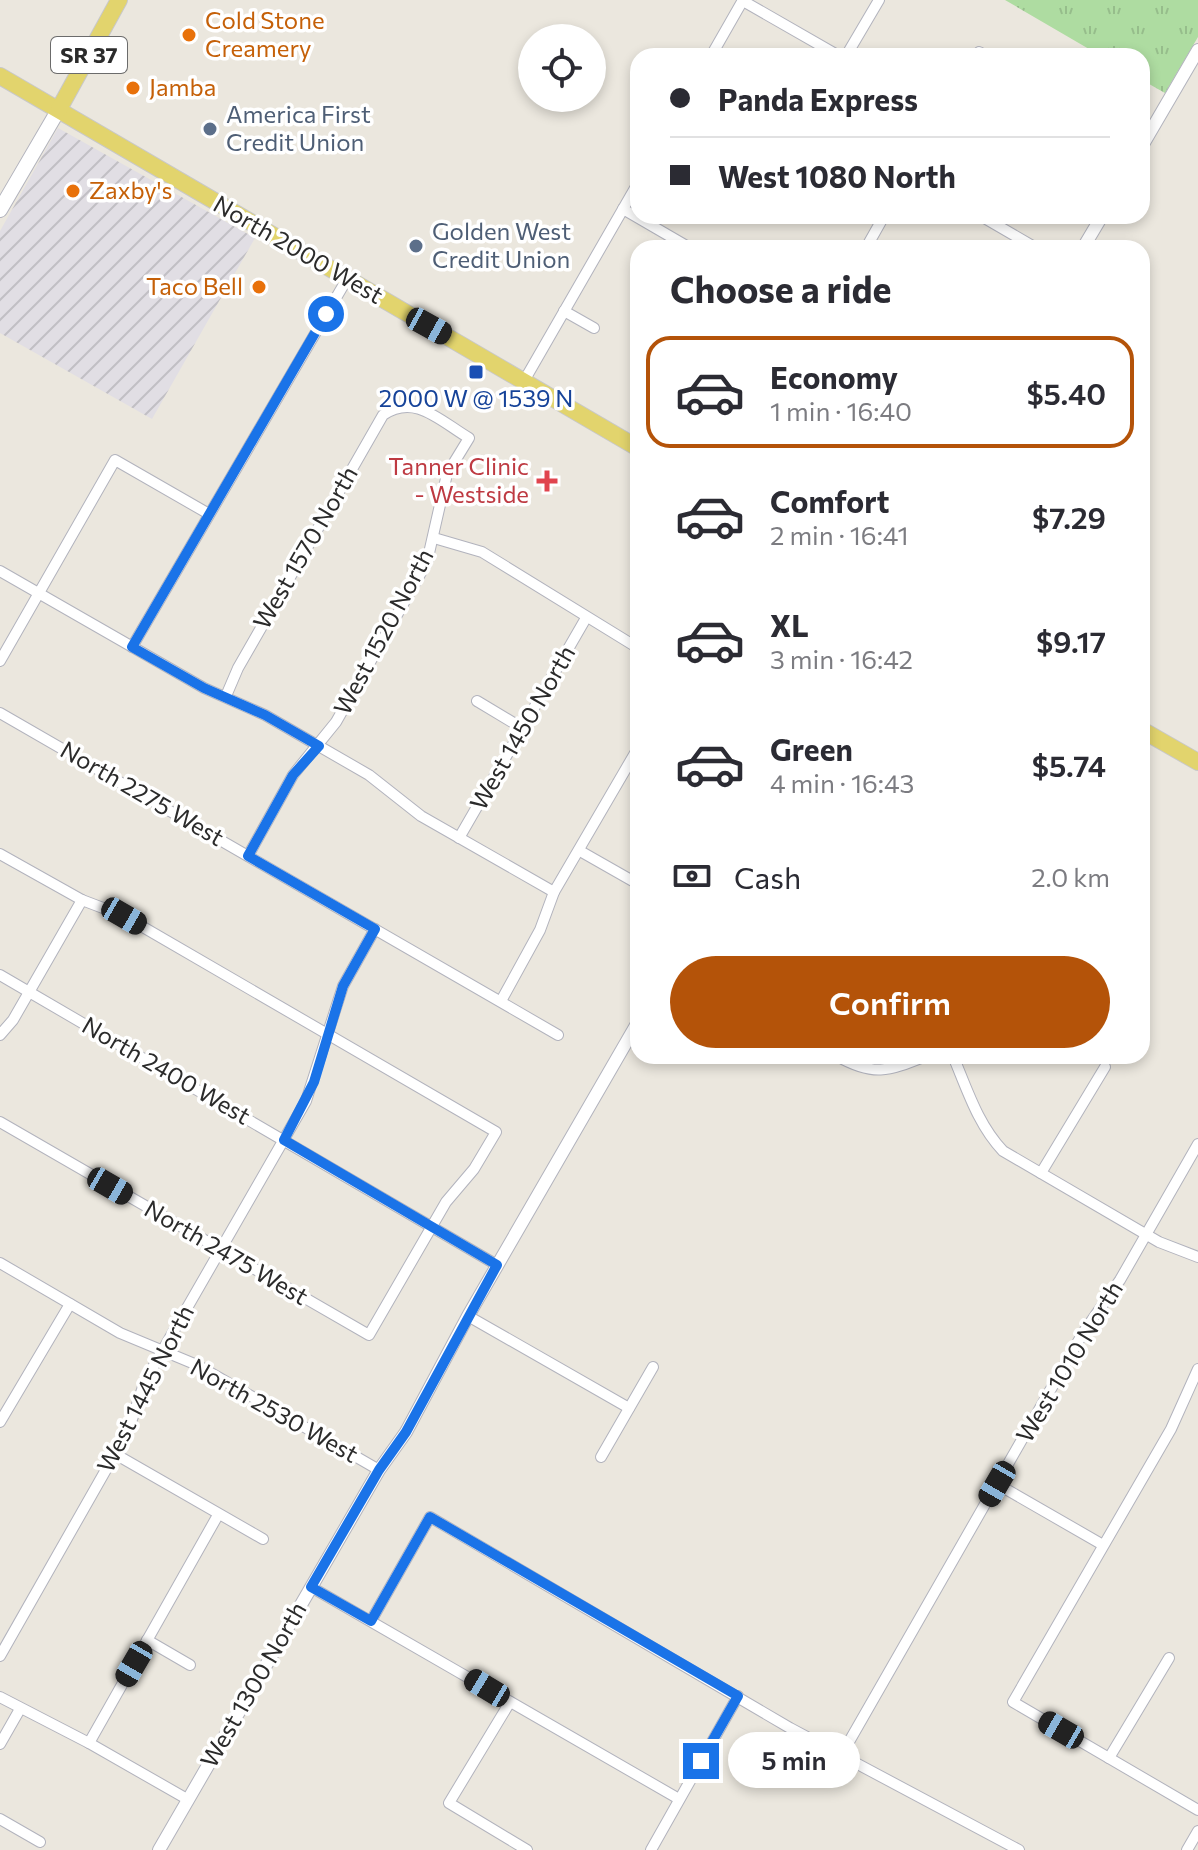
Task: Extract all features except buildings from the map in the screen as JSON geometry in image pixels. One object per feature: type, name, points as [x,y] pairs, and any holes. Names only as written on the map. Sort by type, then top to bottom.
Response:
[{"type":"main road","name":"SR 37","points":[[0,210],[119,0]]},
{"type":"main road","name":"North 2000 West","points":[[0,76],[630,443]]},
{"type":"main road","points":[[1150,735],[1198,762]]},
{"type":"street","points":[[716,48],[743,0],[825,48]]},
{"type":"street","points":[[851,48],[879,0]]},
{"type":"street","points":[[1150,132],[1198,50]]},
{"type":"street","points":[[524,381],[630,197]]},
{"type":"street","points":[[623,209],[630,213]]},
{"type":"street","points":[[649,224],[676,240]]},
{"type":"street","points":[[995,224],[1022,240]]},
{"type":"street","points":[[132,647],[347,279]]},
{"type":"street","points":[[564,311],[594,328]]},
{"type":"street","name":"West 1520 North","points":[[248,856],[293,775],[336,722],[427,562],[447,474],[469,438],[422,409],[408,404],[395,407]]},
{"type":"street","name":"West 1570 North","points":[[226,696],[238,668],[383,415],[395,407]]},
{"type":"street","points":[[0,661],[115,460],[209,514]]},
{"type":"street","points":[[434,538],[458,542],[482,552],[630,643]]},
{"type":"street","points":[[0,571],[204,688],[265,715],[319,746],[369,775],[421,816],[554,892]]},
{"type":"street","name":"West 1450 North","points":[[459,838],[586,618]]},
{"type":"street","points":[[477,701],[522,728]]},
{"type":"street","name":"North 2275 West","points":[[0,713],[558,1035]]},
{"type":"street","points":[[501,1001],[540,930],[554,892],[630,770]]},
{"type":"street","points":[[580,851],[630,879]]},
{"type":"street","points":[[0,854],[82,900],[124,916],[496,1132],[474,1169],[446,1202],[432,1227]]},
{"type":"street","points":[[0,1035],[13,1020],[82,900]]},
{"type":"street","name":"West 1445 North","points":[[0,1656],[128,1431],[145,1381],[284,1140],[314,1082],[343,986],[375,929]]},
{"type":"street","name":"North 2400 West","points":[[0,975],[497,1265]]},
{"type":"street","name":"West 1300 North","points":[[159,1850],[379,1470],[406,1432],[468,1316],[630,1036]]},
{"type":"street","points":[[856,1064],[872,1071],[905,1064]]},
{"type":"street","points":[[957,1064],[991,1138],[1003,1151],[1175,1250],[1198,1257]]},
{"type":"street","points":[[1041,1173],[1105,1067]]},
{"type":"street","name":"North 2475 West","points":[[0,1122],[369,1335],[432,1227]]},
{"type":"street","name":"West 1010 North","points":[[842,1754],[1083,1333],[1120,1280],[1198,1144]]},
{"type":"street","name":"North 2530 West","points":[[0,1263],[120,1333],[197,1365],[379,1470]]},
{"type":"street","points":[[0,1422],[70,1304]]},
{"type":"street","points":[[468,1316],[629,1408]]},
{"type":"street","points":[[601,1457],[653,1367]]},
{"type":"street","points":[[1198,1369],[1194,1391],[1013,1702],[1198,1810]]},
{"type":"street","points":[[115,1454],[263,1539]]},
{"type":"street","points":[[997,1484],[1103,1545]]},
{"type":"street","points":[[89,1743],[218,1515]]},
{"type":"street","points":[[371,1621],[430,1517],[790,1728],[1019,1850]]},
{"type":"street","points":[[311,1587],[679,1799]]},
{"type":"street","points":[[147,1640],[190,1665]]},
{"type":"street","points":[[1109,1758],[1169,1658]]},
{"type":"street","points":[[651,1850],[738,1696]]},
{"type":"street","points":[[0,1697],[187,1799]]},
{"type":"street","points":[[510,1702],[449,1803],[527,1850]]},
{"type":"street","points":[[0,1744],[20,1709]]},
{"type":"street","points":[[0,1819],[40,1842]]},
{"type":"street","points":[[1187,1850],[1198,1831]]},
{"type":"shaded area","points":[[58,128],[255,238],[152,419],[0,333],[0,231]]},
{"type":"green space","points":[[1005,0],[1198,0],[1198,37],[1165,93],[1150,85],[1150,48],[1087,48]]},
{"type":"place","name":"Cold Stone Creamery","points":[[189,35]]},
{"type":"place","name":"Jamba","points":[[133,88]]},
{"type":"place","name":"America First Credit Union","points":[[210,129]]},
{"type":"place","name":"Zaxby's","points":[[73,191]]},
{"type":"place","name":"Golden West Credit Union","points":[[416,246]]},
{"type":"place","name":"Taco Bell","points":[[259,287]]},
{"type":"place","name":"2000 W @ 1539 N","points":[[476,372]]},
{"type":"place","name":"Tanner Clinic - Westside","points":[[547,481]]},
{"type":"route","points":[[326,314],[132,647],[204,688],[265,715],[319,746],[293,775],[248,856],[375,929],[343,986],[314,1082],[284,1140],[497,1265],[406,1432],[379,1470],[311,1587],[371,1621],[430,1517],[738,1696],[701,1761]]}]
